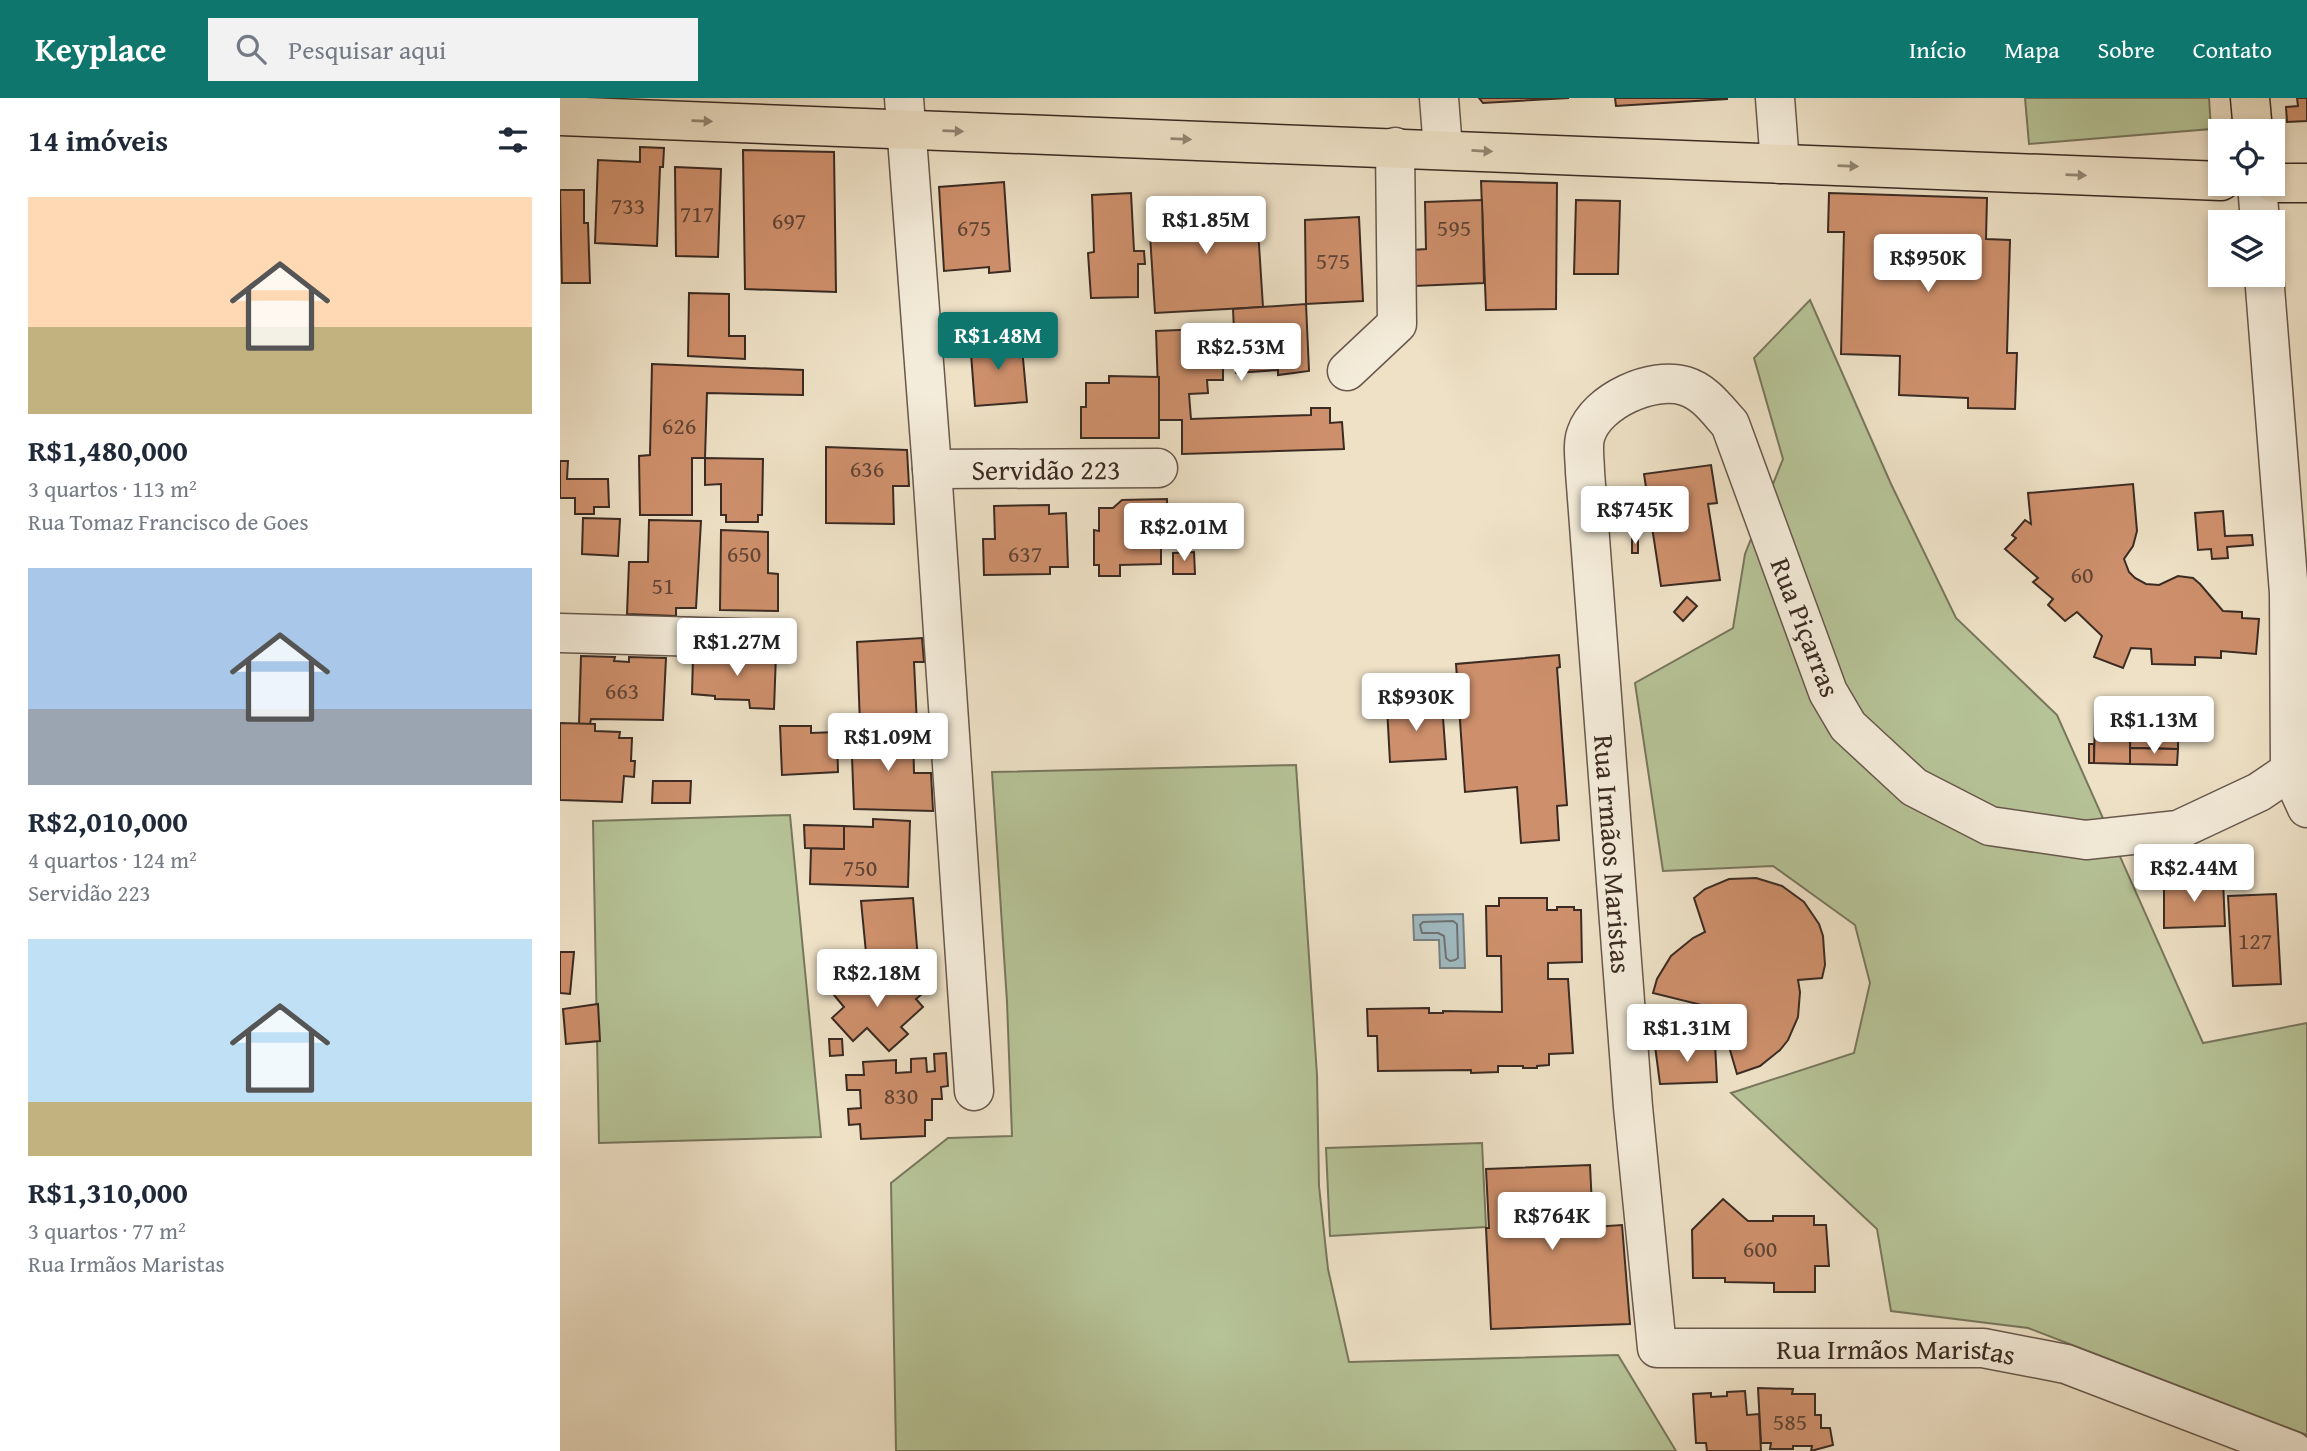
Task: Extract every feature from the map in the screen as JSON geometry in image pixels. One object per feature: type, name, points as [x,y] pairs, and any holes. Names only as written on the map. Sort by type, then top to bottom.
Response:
[{"type":"main road","points":[[2250,98],[2252,119]]},
{"type":"main road","points":[[560,116],[643,108],[905,113],[1395,147],[2208,180]]},
{"type":"main road","points":[[2285,183],[2307,183]]},
{"type":"street","points":[[1439,98],[1443,149]]},
{"type":"street","points":[[1775,98],[1780,164]]},
{"type":"street","points":[[905,113],[974,1091]]},
{"type":"street","points":[[1347,371],[1397,324],[1395,147]]},
{"type":"street","points":[[2265,287],[2298,593],[2296,755],[2307,808]]},
{"type":"street","name":"Rua Piçarras","points":[[1664,384],[1686,386],[1704,396],[1730,424],[1828,692],[1848,726],[1914,787],[1990,826],[2087,839],[2178,830],[2259,792],[2296,755]]},
{"type":"street","name":"Rua Irmãos Maristas","points":[[1664,384],[1620,397],[1596,413],[1584,436],[1633,1107],[1657,1349],[1983,1349],[2066,1364],[2293,1451]]},
{"type":"street","name":"Servidão 223","points":[[932,469],[1158,468]]},
{"type":"street","points":[[560,633],[773,639]]},
{"type":"green space","points":[[2025,98],[2209,98],[2208,129],[2029,144]]},
{"type":"green space","points":[[1810,300],[1891,484],[1956,618],[2057,715],[2203,1043],[2307,1023],[2307,1435],[2028,1328],[1891,1311],[1877,1229],[1731,1093],[1854,1053],[1870,983],[1855,925],[1773,866],[1663,871],[1635,683],[1733,628],[1745,554],[1783,459],[1754,358]]},
{"type":"green space","points":[[1296,765],[1317,1075],[1319,1186],[1328,1269],[1349,1362],[1618,1355],[1676,1451],[896,1451],[891,1183],[948,1138],[1012,1136],[1007,1002],[992,772]]},
{"type":"green space","points":[[790,815],[821,1137],[599,1143],[593,821]]},
{"type":"green space","points":[[1482,1143],[1486,1227],[1330,1236],[1326,1148]]},
{"type":"water","points":[[1463,914],[1465,968],[1440,968],[1439,940],[1414,940],[1413,915]]},
{"type":"building","points":[[1479,98],[1569,98],[1483,103]]},
{"type":"building","points":[[1615,98],[1727,98],[1727,99],[1616,106]]},
{"type":"building","points":[[2297,98],[2307,98],[2307,121],[2287,122],[2286,107],[2298,106]]},
{"type":"building","points":[[640,147],[664,148],[663,167],[660,167],[657,246],[595,243],[598,160],[640,162]]},
{"type":"building","points":[[743,150],[834,152],[836,292],[745,289]]},
{"type":"building","points":[[675,167],[721,169],[718,257],[676,256]]},
{"type":"building","points":[[1481,181],[1557,183],[1556,309],[1486,310]]},
{"type":"building","points":[[1004,182],[1010,271],[989,273],[989,267],[944,271],[939,187]]},
{"type":"building","points":[[560,190],[584,190],[584,223],[588,223],[590,283],[562,283]]},
{"type":"building","points":[[1131,193],[1134,251],[1144,251],[1145,264],[1138,264],[1138,297],[1091,298],[1088,253],[1094,252],[1092,195]]},
{"type":"building","points":[[1829,193],[1987,198],[1986,239],[2010,240],[2007,353],[2017,353],[2015,409],[1968,408],[1968,398],[1899,395],[1900,356],[1841,354],[1844,232],[1828,232]]},
{"type":"building","points":[[1256,198],[1263,307],[1155,313],[1148,204]]},
{"type":"building","points":[[1482,200],[1484,283],[1414,286],[1412,250],[1426,249],[1425,202]]},
{"type":"building","points":[[1576,200],[1620,201],[1618,274],[1574,274]]},
{"type":"building","points":[[1359,217],[1363,301],[1306,304],[1305,220]]},
{"type":"building","points":[[689,293],[729,294],[729,336],[745,336],[745,359],[688,356]]},
{"type":"building","points":[[1306,304],[1309,371],[1278,375],[1278,370],[1236,373],[1236,363],[1223,364],[1223,380],[1207,380],[1208,393],[1189,394],[1191,419],[1311,415],[1311,408],[1330,408],[1330,423],[1342,422],[1344,449],[1182,454],[1182,420],[1159,420],[1156,331],[1234,331],[1233,309]]},
{"type":"building","points":[[1021,337],[1027,402],[975,406],[970,341]]},
{"type":"building","points":[[652,364],[803,370],[803,395],[707,393],[705,458],[692,458],[692,515],[640,515],[639,456],[650,455]]},
{"type":"building","points":[[1109,376],[1159,377],[1159,438],[1081,438],[1081,407],[1086,407],[1086,383],[1109,383]]},
{"type":"building","points":[[826,447],[907,450],[909,486],[893,486],[894,524],[826,523]]},
{"type":"building","points":[[705,458],[763,459],[762,515],[758,515],[758,522],[726,522],[726,515],[721,515],[721,484],[705,485]]},
{"type":"building","points":[[560,461],[568,461],[567,479],[608,479],[609,507],[594,507],[594,514],[575,514],[575,498],[560,498]]},
{"type":"building","points":[[1711,465],[1717,503],[1708,504],[1720,580],[1661,586],[1644,474]]},
{"type":"building","points":[[2133,484],[2137,531],[2133,546],[2124,559],[2129,572],[2146,584],[2159,585],[2178,576],[2193,578],[2223,611],[2242,612],[2242,618],[2259,619],[2256,654],[2221,651],[2221,658],[2195,657],[2195,665],[2152,664],[2151,649],[2131,648],[2123,668],[2094,657],[2102,636],[2077,612],[2065,621],[2048,605],[2053,599],[2033,582],[2038,578],[2005,549],[2016,538],[2012,535],[2025,520],[2031,524],[2028,493]]},
{"type":"building","points":[[1167,499],[1168,545],[1161,546],[1161,564],[1120,565],[1120,576],[1099,576],[1099,565],[1094,565],[1094,530],[1099,531],[1099,508],[1113,508],[1122,500]]},
{"type":"building","points":[[1049,505],[1049,514],[1066,513],[1068,567],[1050,567],[1050,574],[984,575],[983,539],[995,539],[994,506]]},
{"type":"building","points":[[2223,511],[2225,536],[2252,535],[2253,545],[2227,547],[2228,558],[2212,559],[2211,549],[2198,550],[2195,513]]},
{"type":"building","points":[[583,518],[620,519],[618,556],[582,554]]},
{"type":"building","points":[[649,520],[701,521],[696,608],[676,608],[676,616],[627,614],[629,562],[648,562]]},
{"type":"building","points":[[721,530],[768,532],[768,573],[778,574],[778,611],[720,610]]},
{"type":"building","points":[[1632,539],[1638,539],[1638,553],[1632,553]]},
{"type":"building","points":[[1194,552],[1195,574],[1173,574],[1173,553]]},
{"type":"building","points":[[1687,597],[1697,606],[1683,621],[1674,612]]},
{"type":"building","points":[[922,638],[924,662],[914,662],[917,725],[860,725],[857,642]]},
{"type":"building","points":[[716,652],[776,654],[774,709],[750,708],[749,700],[715,699],[715,696],[692,694],[693,657],[716,658]]},
{"type":"building","points":[[1559,655],[1560,667],[1557,668],[1567,805],[1557,806],[1559,840],[1521,843],[1517,787],[1465,792],[1456,664]]},
{"type":"building","points":[[581,656],[615,657],[614,661],[629,662],[629,657],[666,658],[663,720],[591,719],[590,724],[579,724]]},
{"type":"building","points":[[1442,704],[1446,759],[1390,762],[1387,708]]},
{"type":"building","points":[[2095,711],[2131,712],[2130,764],[2094,763]]},
{"type":"building","points":[[2131,712],[2178,713],[2178,749],[2130,748]]},
{"type":"building","points":[[560,723],[595,724],[595,731],[620,732],[619,738],[632,738],[631,761],[635,761],[634,777],[624,776],[622,802],[560,800]]},
{"type":"building","points":[[780,726],[811,726],[811,733],[837,732],[838,772],[782,775]]},
{"type":"building","points":[[913,730],[914,773],[931,773],[933,811],[854,809],[851,731]]},
{"type":"building","points":[[2089,744],[2094,744],[2094,763],[2089,763]]},
{"type":"building","points":[[2130,748],[2178,749],[2177,765],[2130,764]]},
{"type":"building","points":[[653,781],[691,781],[690,803],[652,803]]},
{"type":"building","points":[[873,819],[910,821],[908,887],[810,884],[811,848],[844,849],[844,826],[873,827]]},
{"type":"building","points":[[804,825],[844,826],[844,849],[805,848]]},
{"type":"building","points":[[1756,878],[1782,886],[1804,902],[1819,924],[1823,936],[1825,965],[1822,978],[1798,980],[1798,1017],[1788,1040],[1780,1050],[1760,1066],[1737,1074],[1718,1009],[1653,993],[1657,979],[1671,956],[1705,932],[1694,898],[1705,889],[1729,879]]},
{"type":"building","points":[[2164,880],[2223,880],[2225,926],[2164,928]]},
{"type":"building","points":[[2276,894],[2281,984],[2233,986],[2228,896]]},
{"type":"building","points":[[913,898],[918,960],[867,963],[861,901]]},
{"type":"building","points":[[1499,898],[1547,898],[1547,910],[1574,907],[1574,910],[1581,910],[1582,962],[1548,963],[1548,979],[1568,979],[1573,1053],[1549,1054],[1549,1065],[1537,1068],[1498,1066],[1498,1072],[1378,1071],[1377,1036],[1368,1036],[1367,1009],[1429,1008],[1429,1013],[1502,1012],[1501,956],[1487,956],[1486,906],[1499,906]]},
{"type":"building","points":[[560,952],[574,952],[570,994],[560,993]]},
{"type":"building","points":[[884,978],[895,990],[908,978],[922,994],[916,999],[923,1007],[901,1027],[908,1034],[889,1051],[867,1028],[853,1041],[832,1018],[844,1007],[834,995],[849,980]]},
{"type":"building","points":[[598,1004],[600,1041],[566,1044],[563,1009]]},
{"type":"building","points":[[829,1039],[842,1039],[843,1055],[830,1056]]},
{"type":"building","points":[[1715,1044],[1717,1082],[1660,1084],[1655,1046]]},
{"type":"building","points":[[946,1053],[948,1086],[941,1087],[942,1099],[932,1099],[932,1120],[925,1120],[925,1136],[861,1139],[860,1124],[849,1125],[848,1109],[861,1108],[860,1090],[847,1090],[846,1075],[864,1075],[863,1062],[896,1060],[896,1073],[911,1072],[911,1059],[926,1058],[927,1072],[935,1071],[934,1054]]},
{"type":"building","points":[[1590,1165],[1593,1227],[1622,1225],[1630,1324],[1491,1329],[1486,1169]]},
{"type":"building","points":[[1723,1199],[1748,1221],[1773,1221],[1773,1216],[1814,1216],[1814,1225],[1826,1225],[1829,1266],[1815,1266],[1815,1292],[1774,1292],[1774,1283],[1693,1278],[1692,1230]]},
{"type":"building","points":[[1758,1388],[1793,1389],[1792,1394],[1815,1394],[1815,1415],[1821,1415],[1821,1428],[1830,1428],[1833,1445],[1811,1451],[1812,1446],[1770,1449],[1771,1443],[1761,1443]]},
{"type":"building","points":[[1745,1391],[1747,1415],[1759,1414],[1761,1451],[1707,1451],[1706,1443],[1696,1443],[1693,1394],[1711,1393],[1711,1397],[1727,1396],[1727,1392]]}]
